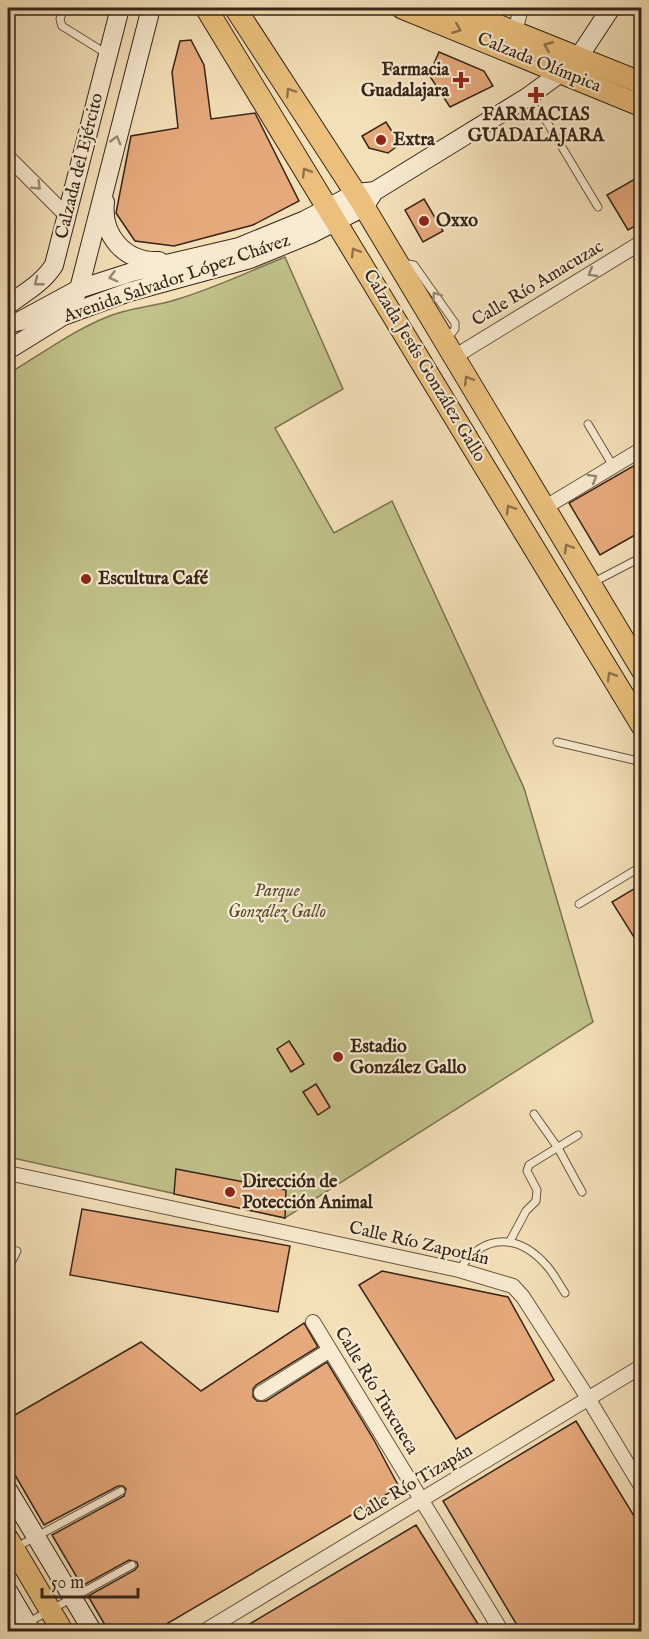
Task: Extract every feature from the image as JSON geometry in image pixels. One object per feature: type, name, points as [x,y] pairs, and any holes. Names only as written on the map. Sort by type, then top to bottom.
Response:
[{"type":"main road","name":"Calzada del Ejército","points":[[8,305],[49,273],[54,265],[120,8]]},
{"type":"main road","name":"Calzada del Ejército","points":[[63,315],[79,289],[151,8]]},
{"type":"main road","name":"Calzada Jesús González Gallo","points":[[206,8],[642,726]]},
{"type":"main road","name":"Calzada Jesús González Gallo","points":[[235,8],[365,197],[398,263],[449,350],[639,661]]},
{"type":"main road","name":"Calzada Olímpica","points":[[402,8],[642,106]]},
{"type":"main road","name":"Calzada Olímpica","points":[[455,8],[642,83]]},
{"type":"main road","name":"Avenida Salvador López Chávez","points":[[8,350],[63,315],[129,292],[250,259],[365,197],[526,98],[562,72],[578,58],[612,8]]},
{"type":"main road","points":[[110,163],[104,206],[109,229],[119,246],[128,255],[139,260],[184,260]]},
{"type":"main road","name":"Avenida Salvador López Chávez","points":[[8,324],[20,321],[79,289],[123,274],[211,254],[332,215]]},
{"type":"main road","points":[[8,1490],[93,1632]]},
{"type":"main road","points":[[10,1547],[63,1632]]},
{"type":"main road","points":[[8,1591],[29,1628]]},
{"type":"street","points":[[515,32],[521,8]]},
{"type":"street","points":[[8,157],[67,216]]},
{"type":"street","name":"Calle Río Amacuzac","points":[[449,350],[642,242]]},
{"type":"street","points":[[544,508],[642,449]]},
{"type":"street","name":"Calle Río Zapotlán","points":[[8,1173],[459,1270],[513,1286],[519,1291],[588,1398],[642,1488]]},
{"type":"street","name":"Calle Río Tuxcueca","points":[[313,1322],[502,1632]]},
{"type":"street","points":[[261,1393],[330,1350]]},
{"type":"street","name":"Calle Río Tizapán","points":[[203,1632],[642,1366]]},
{"type":"lane","points":[[64,8],[60,19],[62,26],[108,55]]},
{"type":"lane","points":[[526,98],[544,119],[598,207]]},
{"type":"lane","points":[[588,424],[613,466]]},
{"type":"lane","points":[[590,584],[642,557]]},
{"type":"lane","points":[[557,742],[642,762]]},
{"type":"lane","points":[[579,904],[642,866]]},
{"type":"lane","points":[[534,1114],[558,1148],[582,1192]]},
{"type":"lane","points":[[510,1241],[526,1211],[536,1201],[537,1190],[527,1171],[529,1165],[578,1136]]},
{"type":"lane","points":[[459,1270],[466,1259],[481,1247],[499,1241],[510,1241],[540,1259],[565,1293]]},
{"type":"lane","points":[[8,1269],[17,1251]]},
{"type":"lane","points":[[10,1547],[36,1537],[121,1491]]},
{"type":"lane","points":[[29,1628],[51,1610],[132,1565]]},
{"type":"green space","name":"Parque González Gallo","points":[[285,257],[343,389],[275,428],[334,533],[392,501],[524,788],[593,1022],[285,1218],[8,1157],[8,374],[69,336],[107,317],[192,295]]},
{"type":"building","points":[[191,40],[204,65],[211,119],[255,113],[299,201],[253,225],[174,246],[135,241],[116,213],[131,136],[178,128],[172,72],[180,41]]},
{"type":"building","name":"Farmacia Guadalajara","points":[[439,52],[484,71],[493,86],[450,107],[429,75]]},
{"type":"building","name":"Extra","points":[[386,122],[400,144],[388,153],[369,148],[362,136]]},
{"type":"building","points":[[642,175],[642,222],[628,230],[607,195]]},
{"type":"building","name":"Oxxo","points":[[424,199],[443,231],[423,242],[405,210]]},
{"type":"building","points":[[642,461],[642,531],[600,555],[569,503]]},
{"type":"building","points":[[642,884],[642,950],[612,902]]},
{"type":"building","points":[[289,1041],[304,1064],[291,1072],[277,1049]]},
{"type":"building","points":[[316,1084],[330,1107],[318,1115],[303,1092]]},
{"type":"building","name":"Dirección de Potección Animal","points":[[176,1169],[286,1190],[285,1218],[174,1194]]},
{"type":"building","points":[[82,1209],[290,1246],[278,1312],[70,1275]]},
{"type":"building","points":[[382,1271],[508,1297],[554,1380],[456,1439],[359,1285]]},
{"type":"building","points":[[304,1323],[318,1347],[256,1385],[253,1389],[253,1397],[257,1401],[266,1401],[327,1362],[399,1487],[153,1632],[109,1632],[88,1596],[135,1570],[138,1566],[137,1562],[129,1560],[82,1586],[52,1535],[124,1496],[126,1489],[118,1486],[44,1525],[8,1463],[8,1419],[141,1342],[201,1391]]},
{"type":"building","points":[[576,1421],[642,1529],[642,1632],[521,1632],[443,1501]]},
{"type":"building","points":[[416,1525],[483,1632],[236,1632]]},
{"type":"place","name":"Farmacia Guadalajara","points":[[461,80]]},
{"type":"place","name":"FARMACIAS GUADALAJARA","points":[[536,95]]},
{"type":"place","name":"Extra","points":[[381,140]]},
{"type":"place","name":"Oxxo","points":[[424,221]]},
{"type":"place","name":"Escultura Café","points":[[86,579]]},
{"type":"place","name":"Estadio González Gallo","points":[[338,1057]]},
{"type":"place","name":"Dirección de Potección Animal","points":[[230,1192]]}]
